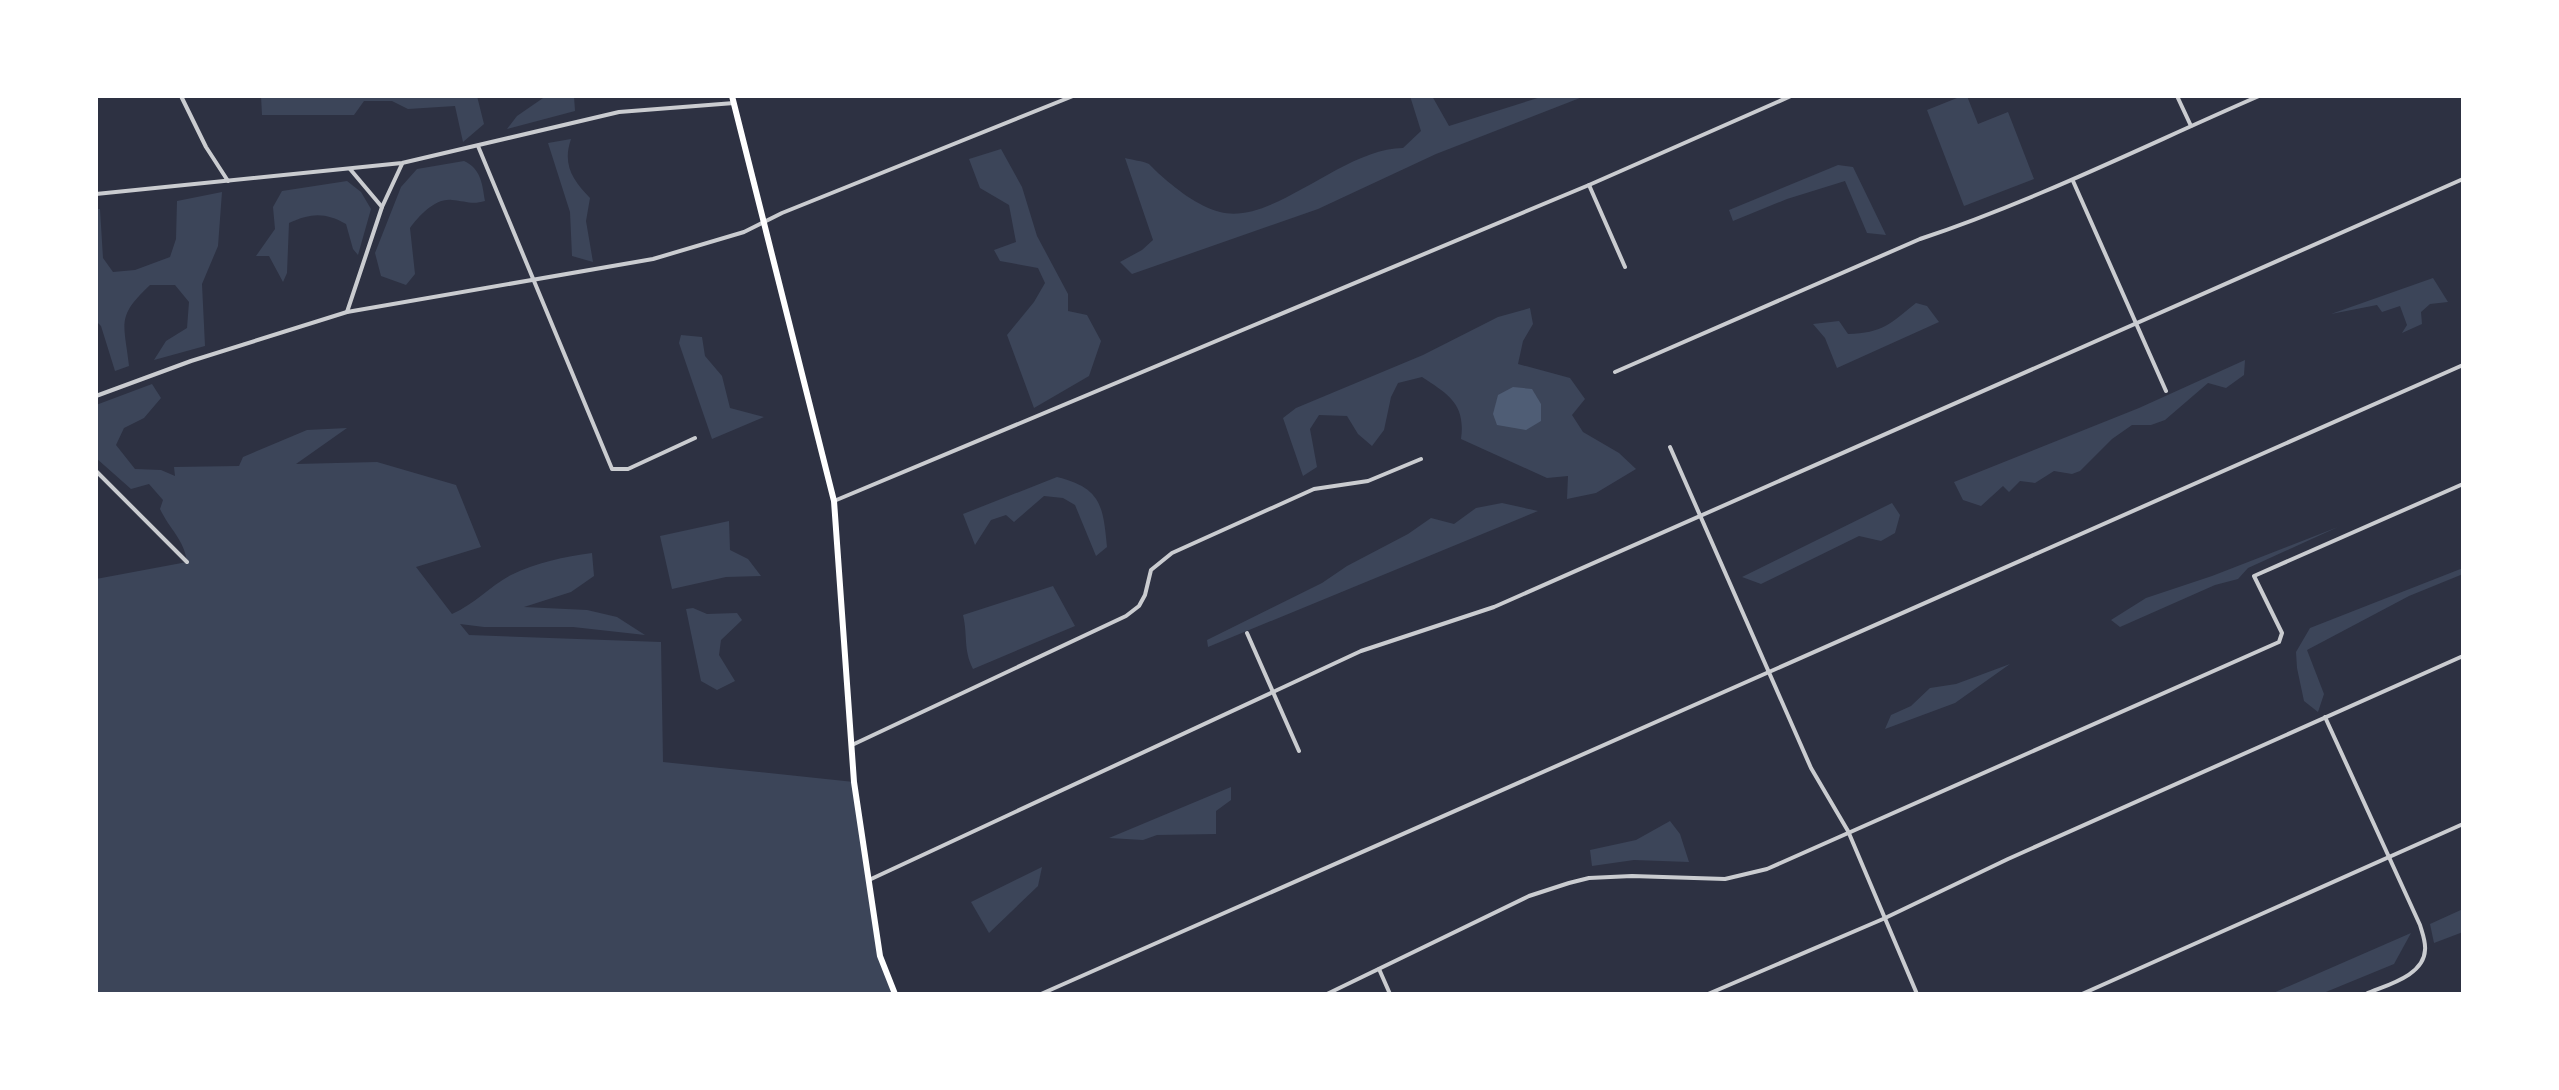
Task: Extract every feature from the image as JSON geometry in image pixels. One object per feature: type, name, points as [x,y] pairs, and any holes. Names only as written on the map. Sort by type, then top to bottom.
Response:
[{"type":"main road","points":[[733,100],[834,501],[850,746],[880,956],[895,994]]},
{"type":"street","points":[[181,96],[206,147],[228,181]]},
{"type":"street","points":[[96,396],[191,361],[347,312],[653,259],[744,232],[797,207],[1073,96]]},
{"type":"street","points":[[834,501],[1589,185],[1791,96]]},
{"type":"street","points":[[2177,96],[2191,126]]},
{"type":"street","points":[[1615,372],[1920,239],[2073,181],[2259,96]]},
{"type":"street","points":[[96,194],[402,163],[619,112],[733,100]]},
{"type":"street","points":[[478,146],[612,469],[628,469],[695,438]]},
{"type":"street","points":[[347,312],[382,207],[402,163]]},
{"type":"street","points":[[350,168],[382,207]]},
{"type":"street","points":[[868,881],[1361,651],[1494,607],[2463,179]]},
{"type":"street","points":[[2073,181],[2166,391]]},
{"type":"street","points":[[1589,185],[1625,267]]},
{"type":"street","points":[[1041,994],[2463,365]]},
{"type":"street","points":[[1670,447],[1811,768],[1848,831],[1917,994]]},
{"type":"street","points":[[850,746],[1126,616],[1139,606],[1145,595],[1151,570],[1172,553],[1314,489],[1368,481],[1421,459]]},
{"type":"street","points":[[96,471],[187,562]]},
{"type":"street","points":[[1327,994],[1529,896],[1569,883],[1609,876],[1725,879],[1767,869],[2279,642],[2282,633],[2279,623],[2254,576],[2463,484]]},
{"type":"street","points":[[1247,633],[1299,751]]},
{"type":"street","points":[[1708,994],[1883,919],[2008,859],[2463,656]]},
{"type":"street","points":[[2325,717],[2420,925],[2426,947],[2423,961],[2412,973],[2366,994]]},
{"type":"street","points":[[2082,994],[2463,824]]},
{"type":"street","points":[[1379,969],[1390,994]]},
{"type":"shaded area","points":[[261,96],[477,96],[484,124],[463,142],[455,106],[408,109],[392,101],[364,101],[354,115],[262,115]]},
{"type":"shaded area","points":[[546,96],[574,96],[575,111],[507,129],[517,116]]},
{"type":"shaded area","points":[[1410,96],[1432,96],[1449,126],[1544,96],[1585,96],[1436,154],[1318,209],[1132,274],[1120,262],[1153,240],[1125,158],[1149,164],[1179,190],[1203,205],[1220,212],[1241,213],[1285,198],[1357,160],[1380,151],[1403,148],[1421,131]]},
{"type":"shaded area","points":[[1967,96],[1978,124],[2008,112],[2034,179],[1964,206],[1927,110]]},
{"type":"shaded area","points":[[571,139],[568,157],[571,172],[590,198],[586,221],[593,262],[572,256],[570,212],[548,143]]},
{"type":"shaded area","points":[[1001,149],[1022,187],[1037,236],[1068,294],[1068,311],[1087,315],[1101,341],[1089,376],[1034,408],[1007,335],[1045,283],[1038,268],[1000,261],[994,250],[1016,242],[1009,205],[980,188],[969,159]]},
{"type":"shaded area","points":[[464,161],[477,172],[485,201],[446,200],[428,209],[410,228],[415,274],[406,285],[381,276],[375,253],[401,187],[417,169]]},
{"type":"shaded area","points":[[1838,165],[1853,167],[1886,235],[1867,233],[1845,181],[1787,199],[1733,221],[1729,210]]},
{"type":"shaded area","points":[[347,181],[361,192],[371,209],[358,255],[353,249],[346,224],[325,216],[297,220],[289,223],[287,273],[283,282],[269,256],[256,256],[275,229],[273,207],[282,191]]},
{"type":"shaded area","points":[[222,192],[218,246],[202,284],[205,346],[154,360],[166,341],[187,328],[189,302],[175,285],[150,285],[127,313],[124,329],[129,366],[115,371],[101,326],[96,321],[96,209],[100,209],[103,258],[113,272],[135,270],[170,257],[176,239],[177,201]]},
{"type":"shaded area","points":[[2433,278],[2448,302],[2430,304],[2421,312],[2422,324],[2402,333],[2407,325],[2400,306],[2382,312],[2377,305],[2331,314]]},
{"type":"shaded area","points":[[1916,303],[1927,306],[1939,322],[1837,368],[1825,338],[1813,324],[1839,321],[1848,334],[1870,332],[1892,322]]},
{"type":"shaded area","points":[[1530,308],[1533,324],[1523,341],[1518,364],[1570,378],[1585,399],[1572,415],[1583,432],[1619,453],[1636,469],[1596,493],[1567,499],[1568,476],[1547,478],[1461,439],[1458,408],[1447,395],[1422,377],[1398,383],[1391,397],[1384,430],[1372,446],[1358,434],[1347,416],[1319,415],[1310,429],[1317,467],[1303,476],[1283,418],[1296,408],[1423,355],[1498,317]]},
{"type":"shaded area","points":[[681,335],[702,337],[705,356],[722,376],[730,408],[764,417],[712,439],[679,343]]},
{"type":"shaded area","points":[[2245,360],[2244,375],[2226,388],[2208,383],[2165,420],[2151,425],[2132,425],[2112,439],[2080,471],[2072,474],[2054,471],[2035,483],[2020,481],[2009,492],[2003,486],[1981,506],[1963,500],[1954,482],[2139,408]]},
{"type":"shaded area","points":[[152,384],[161,398],[144,418],[124,428],[116,445],[135,469],[161,470],[175,476],[174,467],[239,466],[243,457],[307,430],[347,428],[296,464],[377,462],[456,485],[481,547],[416,567],[452,614],[521,570],[592,553],[594,576],[571,592],[524,607],[587,610],[617,617],[645,635],[573,627],[460,624],[469,635],[661,642],[663,762],[854,782],[880,956],[895,994],[96,994],[96,579],[187,562],[180,541],[160,509],[163,500],[149,484],[131,489],[96,458],[96,405]]},
{"type":"shaded area","points":[[1513,387],[1532,389],[1541,404],[1541,421],[1526,430],[1497,425],[1493,414],[1498,395]]},
{"type":"shaded area","points":[[1057,477],[1083,487],[1097,500],[1104,520],[1107,547],[1096,556],[1075,505],[1063,498],[1044,496],[1014,522],[1006,515],[991,520],[975,545],[963,514]]},
{"type":"shaded area","points":[[1502,503],[1538,511],[1208,647],[1207,640],[1322,583],[1431,518],[1454,524],[1476,508]]},
{"type":"shaded area","points":[[1892,503],[1900,515],[1895,533],[1881,541],[1859,536],[1761,584],[1742,577]]},
{"type":"shaded area","points":[[729,521],[730,550],[748,559],[761,576],[726,577],[672,589],[660,536]]},
{"type":"shaded area","points":[[2338,527],[2248,568],[2238,579],[2215,585],[2120,627],[2111,620],[2146,598]]},
{"type":"shaded area","points":[[2463,568],[2463,574],[2409,596],[2307,650],[2324,694],[2318,712],[2304,701],[2296,652],[2310,628]]},
{"type":"shaded area","points":[[1053,586],[1075,626],[973,669],[963,615]]},
{"type":"shaded area","points":[[693,608],[707,614],[737,613],[742,620],[721,640],[719,655],[735,681],[717,690],[701,681],[686,609]]},
{"type":"shaded area","points":[[2010,664],[1955,703],[1885,729],[1891,715],[1911,706],[1930,688],[1956,684]]},
{"type":"shaded area","points":[[1231,787],[1231,800],[1216,811],[1216,834],[1157,835],[1143,840],[1109,838]]},
{"type":"shaded area","points":[[1670,821],[1680,834],[1689,862],[1634,860],[1592,866],[1590,850],[1636,840]]},
{"type":"shaded area","points":[[1042,867],[1038,886],[989,933],[971,902]]},
{"type":"shaded area","points":[[2463,909],[2463,932],[2434,943],[2430,924]]},
{"type":"shaded area","points":[[2411,933],[2394,964],[2321,994],[2271,994]]}]
